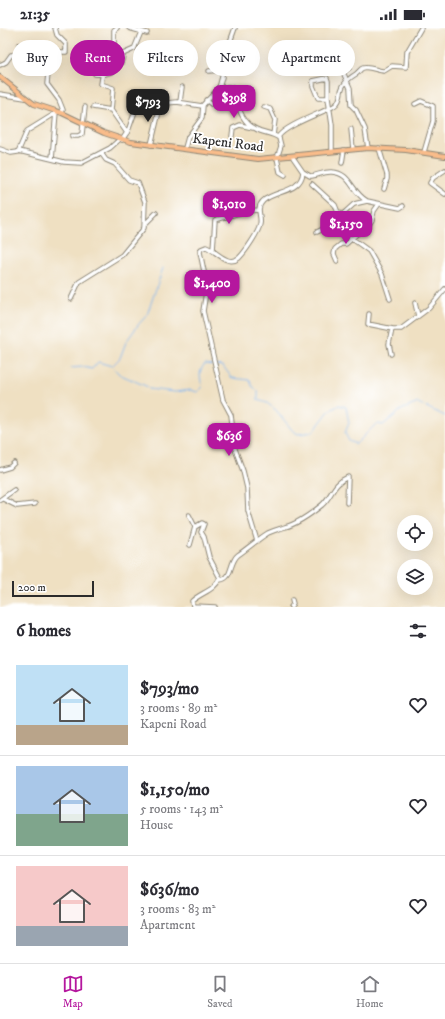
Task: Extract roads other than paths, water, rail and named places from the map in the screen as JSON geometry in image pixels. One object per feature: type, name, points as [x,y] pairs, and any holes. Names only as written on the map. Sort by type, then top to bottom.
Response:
[{"type":"main road","name":"Kapeni Road","points":[[0,77],[25,98],[39,106],[62,113],[121,140],[252,158],[277,158],[368,148],[424,152],[445,156]]},
{"type":"street","points":[[55,28],[57,35],[66,44],[66,52],[62,52]]},
{"type":"street","points":[[114,40],[114,30],[116,28]]},
{"type":"street","points":[[129,28],[147,33]]},
{"type":"street","points":[[231,40],[234,28]]},
{"type":"street","points":[[285,175],[280,172],[277,158],[280,146],[278,137],[282,131],[313,117],[330,108],[339,101],[342,87],[363,68],[384,71],[392,66],[406,67],[407,52],[420,28]]},
{"type":"street","points":[[125,54],[134,49],[141,32]]},
{"type":"street","points":[[0,65],[6,62],[12,55]]},
{"type":"street","points":[[48,76],[47,84],[60,100],[63,110],[62,113]]},
{"type":"street","points":[[103,76],[102,85],[113,88],[111,110],[127,133]]},
{"type":"street","points":[[185,148],[188,137],[202,118],[204,103],[213,96],[219,87],[220,76]]},
{"type":"street","points":[[345,76],[350,88],[351,105],[356,110],[365,129],[368,148]]},
{"type":"street","points":[[328,98],[318,98],[313,86],[314,81],[327,78],[328,81],[328,98],[333,132],[332,151]]},
{"type":"street","points":[[180,102],[182,87]]},
{"type":"street","points":[[219,87],[231,87],[241,115],[253,128]]},
{"type":"street","points":[[0,94],[25,98]]},
{"type":"street","points":[[206,100],[212,104],[224,102]]},
{"type":"street","points":[[415,104],[420,101],[433,106],[434,108],[433,121],[424,152]]},
{"type":"street","points":[[0,149],[11,153],[19,151],[64,162],[81,163],[93,158],[121,140],[127,133],[137,106],[180,102],[201,106],[204,103]]},
{"type":"street","points":[[151,145],[161,103]]},
{"type":"street","points":[[72,136],[82,134],[82,123],[85,107]]},
{"type":"street","points":[[93,107],[111,110]]},
{"type":"street","points":[[264,107],[270,109],[275,120],[273,135]]},
{"type":"street","points":[[19,151],[27,131],[56,112]]},
{"type":"street","points":[[52,159],[56,112]]},
{"type":"street","points":[[232,136],[233,128],[240,125],[278,137]]},
{"type":"street","points":[[351,129],[353,149]]},
{"type":"street","points":[[379,148],[387,175],[384,189]]},
{"type":"street","points":[[342,163],[344,150]]},
{"type":"street","points":[[101,153],[106,160],[115,164],[129,180],[138,183],[145,202],[145,224]]},
{"type":"street","points":[[292,156],[303,172],[310,176],[331,172],[343,176],[350,181],[355,192],[367,201],[400,208],[403,206]]},
{"type":"street","points":[[445,170],[433,178],[430,183],[445,194]]},
{"type":"street","points":[[257,540],[248,511],[243,471],[235,449],[231,415],[225,406],[203,311],[207,286],[200,252],[204,247],[213,250],[226,259],[234,261],[238,259],[260,226],[259,210],[261,204],[270,196],[282,193],[299,183],[303,172]]},
{"type":"street","points":[[312,184],[332,201],[340,214],[344,229],[352,239],[369,251],[382,274],[390,299]]},
{"type":"street","points":[[317,232],[325,228],[336,214],[348,211],[354,204],[367,201]]},
{"type":"street","points":[[336,261],[334,254],[335,249],[352,239],[359,232],[366,229],[372,220],[374,211],[379,204]]},
{"type":"street","points":[[213,250],[215,220],[246,211],[259,210]]},
{"type":"street","points":[[72,299],[78,282],[122,255],[138,236],[145,224],[153,218],[156,213]]},
{"type":"street","points":[[369,314],[368,324],[392,329],[401,329],[433,304],[445,289]]},
{"type":"street","points":[[416,303],[418,316]]},
{"type":"street","points":[[391,354],[389,344],[392,329]]},
{"type":"street","points":[[0,470],[14,463]]},
{"type":"street","points":[[214,607],[193,606],[192,601],[216,586],[220,580],[227,577],[230,572],[232,562],[237,556],[257,540],[272,531],[279,528],[284,528],[307,517],[328,499],[332,488],[348,477],[347,503]]},
{"type":"street","points":[[1,500],[14,490]]},
{"type":"street","points":[[1,500],[17,506],[35,504]]},
{"type":"street","points":[[189,515],[195,527],[190,545]]},
{"type":"street","points":[[195,527],[202,523],[204,524],[201,532],[204,537],[209,557],[220,575],[220,580]]},
{"type":"street","points":[[291,607],[294,604],[292,600]]},
{"type":"waterway","points":[[70,368],[83,367],[92,369],[98,362],[112,366],[120,358],[126,342],[147,315],[163,268]]},
{"type":"waterway","points":[[112,366],[119,374],[148,387],[149,389],[175,392],[191,390],[197,392],[202,388],[200,372],[205,364],[223,366],[232,378],[250,380],[252,386],[258,391],[258,400],[267,403],[276,410],[292,430],[298,434],[313,432],[329,411],[339,405],[346,407],[349,423],[345,433],[349,441],[356,444],[374,426],[378,424],[383,425],[401,410],[418,403],[445,416]]}]
